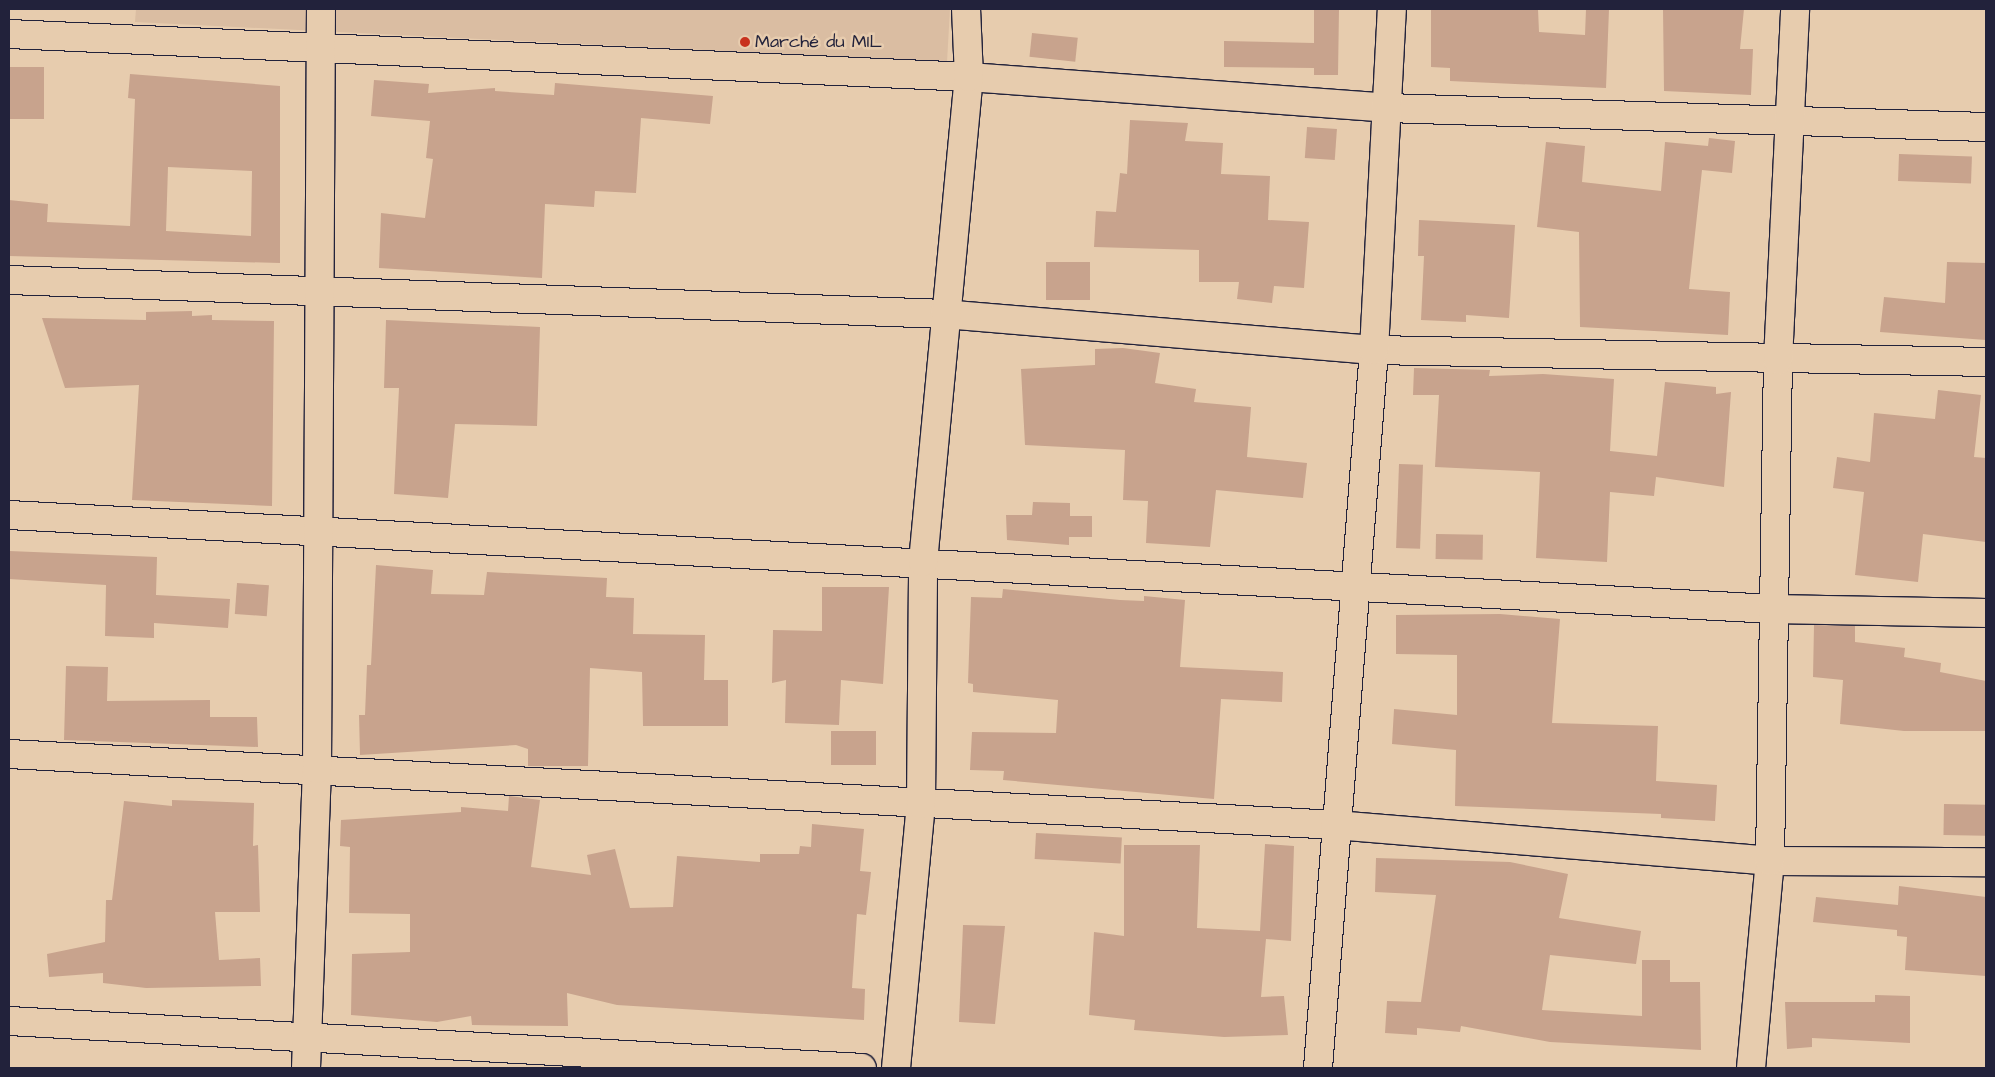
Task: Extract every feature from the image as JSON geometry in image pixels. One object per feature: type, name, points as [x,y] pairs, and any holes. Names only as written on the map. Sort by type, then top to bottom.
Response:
[{"type":"street","points":[[306,1068],[317,769],[321,294],[319,49],[321,9]]},
{"type":"street","points":[[896,1068],[921,804],[923,562],[944,314],[970,77],[966,9]]},
{"type":"street","points":[[1318,1068],[1335,824],[1374,350],[1392,9]]},
{"type":"street","points":[[1751,1068],[1770,861],[1778,360],[1792,119],[1795,9]]},
{"type":"street","points":[[9,34],[970,77],[1387,108],[1792,119],[1986,127]]},
{"type":"street","points":[[9,280],[321,294],[944,314],[1374,350],[1778,360],[1986,362]]},
{"type":"street","points":[[9,515],[1354,585],[1773,610],[1986,613]]},
{"type":"street","points":[[9,754],[317,769],[921,804],[1335,824],[1770,861],[1986,862]]},
{"type":"street","points":[[9,1021],[308,1040],[862,1068]]},
{"type":"shaded area","name":"Marché du MIL","points":[[136,9],[950,9],[947,62],[135,22]]},
{"type":"building","points":[[1314,9],[1339,9],[1338,75],[1314,75],[1314,68],[1224,67],[1224,41],[1314,43]]},
{"type":"building","points":[[1431,9],[1538,9],[1539,32],[1585,35],[1586,9],[1609,9],[1606,88],[1450,81],[1450,68],[1431,67]]},
{"type":"building","points":[[1663,9],[1744,9],[1740,49],[1753,49],[1751,95],[1664,91]]},
{"type":"building","points":[[1032,33],[1078,38],[1075,62],[1029,57]]},
{"type":"building","points":[[9,67],[44,67],[44,119],[9,119]]},
{"type":"building","points":[[130,74],[280,86],[280,263],[9,256],[9,200],[48,204],[47,222],[130,226],[135,99],[128,98]],"holes":[[[168,167],[252,171],[251,236],[166,231]]]},
{"type":"building","points":[[374,80],[429,84],[428,93],[495,88],[495,91],[554,95],[555,83],[713,96],[710,124],[641,118],[636,193],[595,191],[594,207],[545,204],[542,278],[379,268],[381,213],[425,218],[433,159],[426,158],[430,121],[371,116]]},
{"type":"building","points":[[1130,120],[1188,123],[1185,141],[1223,143],[1221,174],[1270,176],[1268,220],[1309,222],[1304,288],[1274,286],[1272,303],[1237,299],[1239,282],[1199,282],[1199,250],[1094,247],[1096,211],[1116,212],[1120,173],[1127,174]]},
{"type":"building","points":[[1307,127],[1337,129],[1335,160],[1305,158]]},
{"type":"building","points":[[1709,138],[1735,141],[1732,173],[1702,170],[1689,289],[1730,292],[1728,335],[1580,327],[1579,232],[1537,227],[1546,142],[1585,146],[1582,182],[1661,191],[1665,142],[1708,146]]},
{"type":"building","points":[[1899,154],[1972,157],[1971,184],[1898,181]]},
{"type":"building","points":[[1419,220],[1515,225],[1509,318],[1466,315],[1466,322],[1421,320],[1424,256],[1418,256]]},
{"type":"building","points":[[1046,262],[1090,262],[1090,300],[1046,300]]},
{"type":"building","points":[[1947,262],[1986,263],[1986,340],[1880,332],[1884,297],[1945,303]]},
{"type":"building","points":[[192,311],[192,316],[212,315],[212,320],[274,321],[272,506],[132,500],[139,385],[65,388],[42,318],[146,320],[146,312]]},
{"type":"building","points":[[386,320],[540,327],[537,426],[455,424],[448,498],[394,494],[399,388],[384,388]]},
{"type":"building","points":[[1123,348],[1160,353],[1155,383],[1196,389],[1194,402],[1251,407],[1247,457],[1307,463],[1303,498],[1216,490],[1210,547],[1146,543],[1148,501],[1123,500],[1125,450],[1025,445],[1021,369],[1095,365],[1095,349]]},
{"type":"building","points":[[1414,368],[1490,370],[1489,376],[1543,374],[1614,379],[1610,451],[1657,456],[1665,382],[1716,387],[1716,394],[1731,392],[1724,487],[1656,477],[1654,496],[1610,492],[1607,562],[1536,558],[1540,472],[1435,467],[1439,395],[1413,395]]},
{"type":"building","points":[[1938,390],[1981,395],[1974,457],[1986,458],[1986,542],[1923,534],[1918,582],[1855,575],[1864,492],[1833,488],[1837,457],[1870,462],[1874,413],[1935,419]]},
{"type":"building","points":[[1399,464],[1423,465],[1420,549],[1396,548]]},
{"type":"building","points":[[1033,502],[1070,503],[1070,516],[1092,516],[1092,537],[1069,537],[1069,545],[1007,540],[1006,515],[1032,515]]},
{"type":"building","points":[[1436,534],[1483,535],[1483,560],[1436,559]]},
{"type":"building","points":[[9,551],[157,557],[156,595],[230,599],[228,628],[154,623],[154,638],[105,636],[106,585],[9,579]]},
{"type":"building","points":[[376,565],[433,570],[431,594],[484,595],[487,572],[607,578],[606,597],[634,598],[633,634],[705,635],[704,680],[728,680],[728,726],[643,726],[642,672],[590,668],[588,766],[528,766],[528,749],[516,745],[360,755],[359,715],[365,715],[367,665],[371,665]]},
{"type":"building","points":[[237,583],[269,585],[267,616],[235,614]]},
{"type":"building","points":[[822,587],[889,587],[883,684],[841,680],[839,725],[785,723],[786,680],[772,683],[773,630],[822,631]]},
{"type":"building","points":[[1003,589],[1120,600],[1144,601],[1144,596],[1185,600],[1180,667],[1283,672],[1282,702],[1221,699],[1214,799],[1003,780],[1004,771],[970,770],[972,732],[1056,733],[1058,700],[973,692],[973,684],[968,683],[971,597],[1002,598]]},
{"type":"building","points":[[1500,614],[1560,619],[1552,723],[1658,726],[1656,781],[1717,785],[1715,821],[1661,818],[1661,814],[1455,806],[1456,750],[1392,744],[1394,709],[1457,715],[1457,655],[1396,654],[1396,615]]},
{"type":"building","points":[[1814,625],[1855,626],[1855,642],[1905,648],[1904,657],[1941,663],[1940,672],[1986,681],[1986,731],[1904,731],[1840,724],[1843,680],[1813,677]]},
{"type":"building","points":[[66,666],[108,667],[107,701],[210,700],[210,717],[257,717],[258,747],[64,740]]},
{"type":"building","points":[[831,731],[876,731],[876,765],[831,765]]},
{"type":"building","points":[[509,796],[540,800],[531,867],[591,875],[587,855],[615,849],[630,908],[673,907],[677,856],[760,862],[760,854],[799,854],[800,846],[811,847],[812,824],[864,829],[860,871],[871,872],[866,915],[857,914],[852,988],[865,989],[864,1020],[617,1005],[567,993],[568,1026],[472,1025],[471,1016],[437,1022],[351,1015],[352,954],[410,952],[410,914],[349,913],[350,847],[340,846],[341,820],[461,812],[461,807],[508,811]]},
{"type":"building","points":[[172,800],[254,803],[253,846],[258,845],[260,912],[215,912],[219,960],[260,958],[261,986],[146,988],[103,983],[103,973],[49,977],[47,954],[105,942],[106,900],[112,900],[124,801],[172,806]]},
{"type":"building","points":[[1944,804],[1986,805],[1985,836],[1943,835]]},
{"type":"building","points":[[1036,833],[1122,838],[1121,863],[1035,859]]},
{"type":"building","points":[[1265,844],[1294,846],[1291,941],[1266,939],[1261,997],[1284,996],[1288,1035],[1224,1037],[1134,1030],[1135,1020],[1089,1015],[1094,932],[1124,936],[1124,845],[1200,845],[1197,928],[1260,931]]},
{"type":"building","points":[[1376,858],[1510,862],[1568,874],[1559,918],[1641,931],[1636,964],[1550,955],[1542,1010],[1642,1016],[1642,960],[1670,960],[1670,982],[1700,982],[1701,1050],[1550,1042],[1461,1026],[1460,1032],[1417,1028],[1417,1035],[1385,1033],[1387,1001],[1421,1002],[1436,895],[1375,892]]},
{"type":"building","points":[[1899,886],[1986,897],[1986,976],[1905,970],[1907,937],[1897,936],[1897,930],[1813,922],[1816,897],[1898,905]]},
{"type":"building","points":[[963,925],[1005,926],[995,1024],[959,1022]]},
{"type":"building","points":[[1875,995],[1910,996],[1910,1043],[1812,1038],[1812,1047],[1787,1049],[1785,1002],[1875,1002]]},
{"type":"place","name":"Marché du MIL","points":[[745,42]]}]
